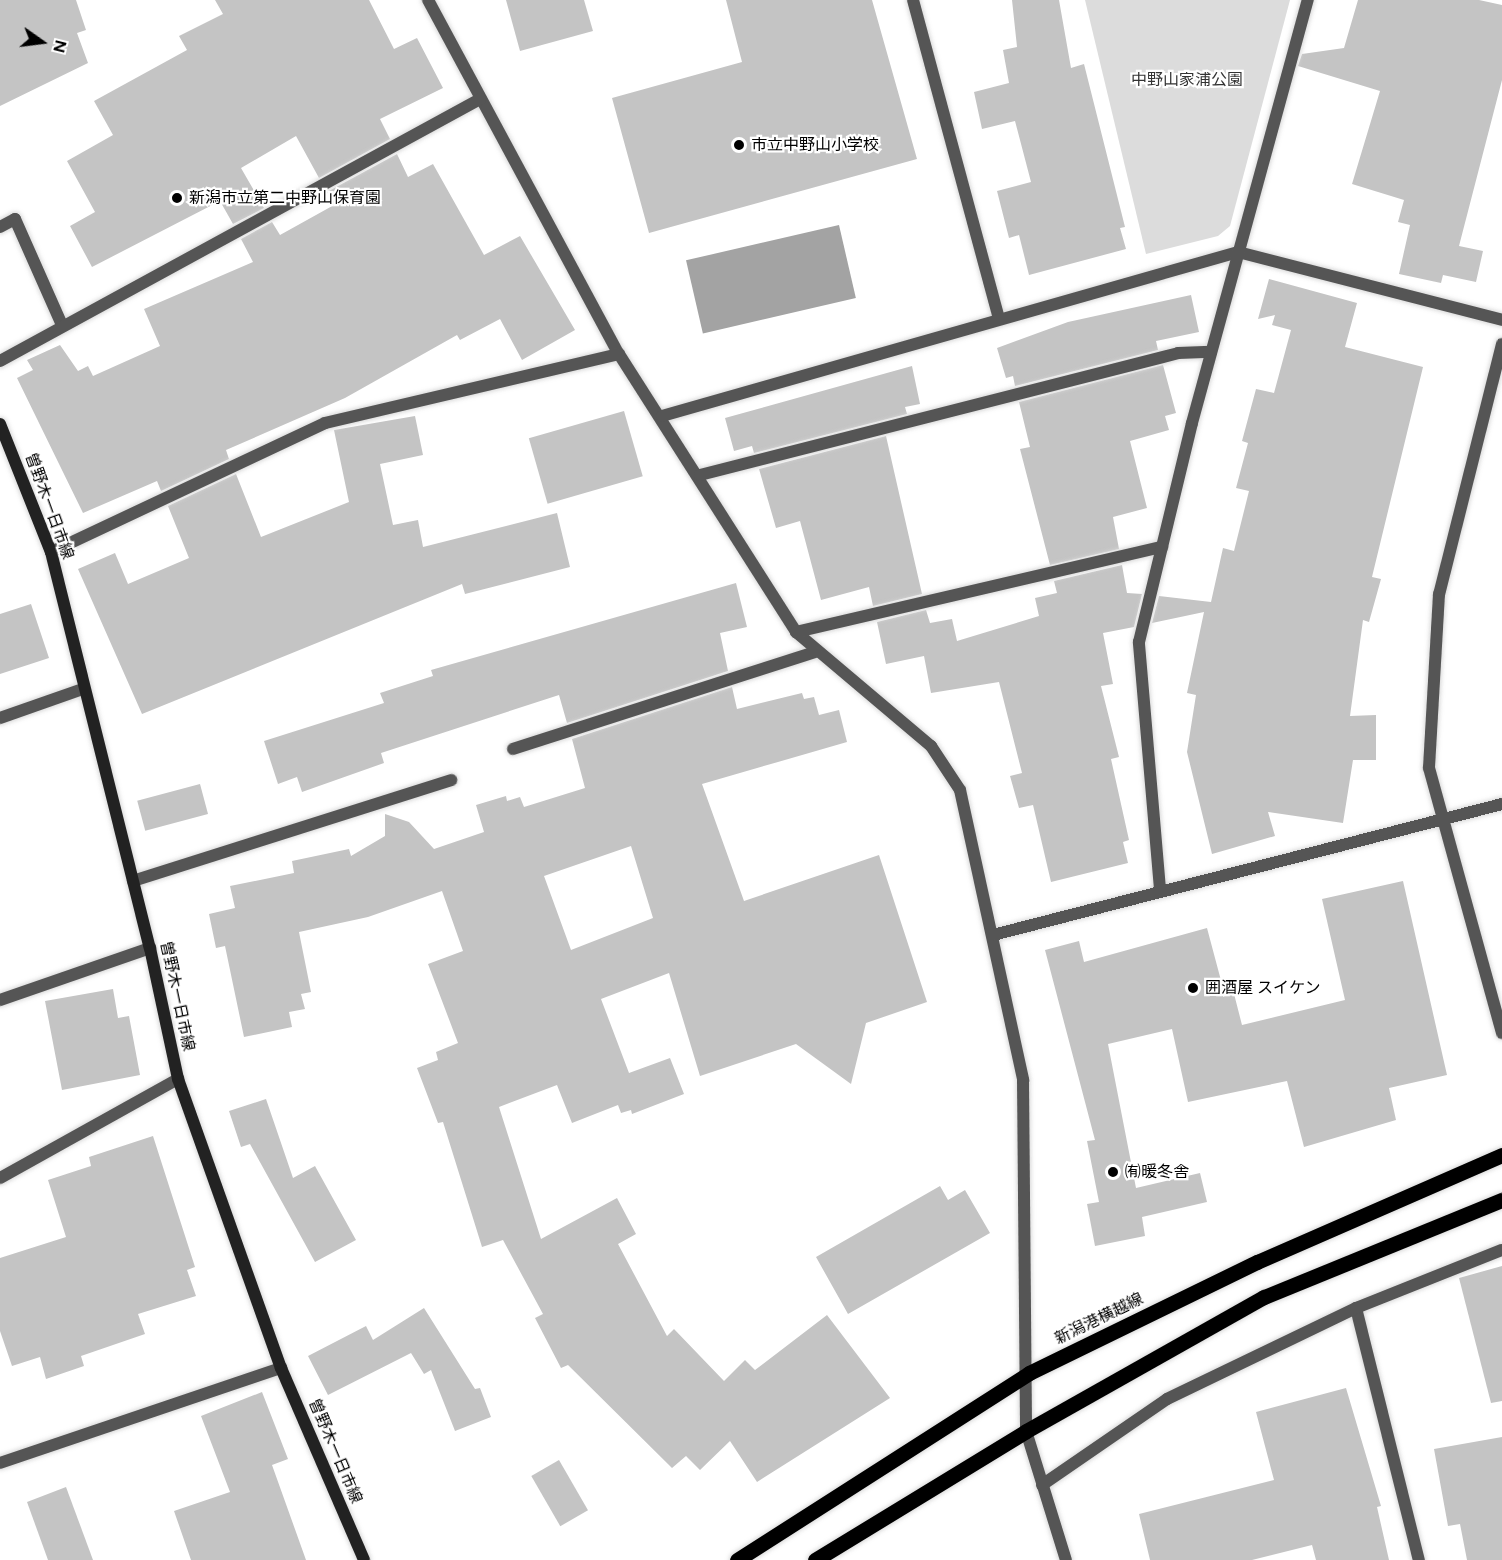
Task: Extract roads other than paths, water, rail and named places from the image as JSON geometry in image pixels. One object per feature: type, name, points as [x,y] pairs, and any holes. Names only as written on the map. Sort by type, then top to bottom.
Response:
[{"type":"main road","name":"曽野木一日市線","points":[[0,424],[51,552],[83,689],[150,948],[178,1079],[282,1368],[364,1560]]},
{"type":"main road","name":"新潟港横越線","points":[[737,1560],[1029,1373],[1257,1262],[1502,1155]]},
{"type":"main road","points":[[815,1560],[1026,1431],[1264,1297],[1502,1200]]},
{"type":"street","points":[[428,0],[619,354],[700,475],[796,632],[815,652],[946,763],[960,790],[1023,1080],[1029,1373],[1026,1431],[1066,1560]]},
{"type":"street","points":[[913,0],[999,319]]},
{"type":"street","points":[[1160,889],[1139,642],[1211,352],[1308,0]]},
{"type":"street","points":[[0,361],[62,325],[480,99]]},
{"type":"street","points":[[0,227],[15,219],[62,325]]},
{"type":"street","points":[[662,416],[1238,252],[1502,320]]},
{"type":"street","points":[[1502,344],[1439,594],[1429,768],[1442,824],[1502,1033]]},
{"type":"street","points":[[700,475],[1178,353],[1211,352]]},
{"type":"street","points":[[51,552],[325,423],[619,354]]},
{"type":"street","points":[[796,632],[1162,547]]},
{"type":"street","points":[[513,749],[815,652]]},
{"type":"street","points":[[0,718],[83,689]]},
{"type":"street","points":[[133,880],[452,780]]},
{"type":"street","points":[[993,935],[1160,889],[1442,824],[1502,804]]},
{"type":"street","points":[[0,1000],[150,948]]},
{"type":"street","points":[[0,1178],[178,1079]]},
{"type":"street","points":[[1042,1485],[1167,1399],[1356,1308],[1502,1250]]},
{"type":"street","points":[[1356,1308],[1419,1560]]},
{"type":"street","points":[[0,1463],[282,1368]]},
{"type":"place","name":"市立中野山小学校","points":[[739,145]]},
{"type":"place","name":"新潟市立第二中野山保育園","points":[[177,198]]},
{"type":"place","name":"囲酒屋 スイケン","points":[[1193,988]]},
{"type":"place","name":"㈲暖冬舎","points":[[1113,1172]]},
{"type":"park label","name":"中野山家浦公園","points":[[1187,80]]}]
